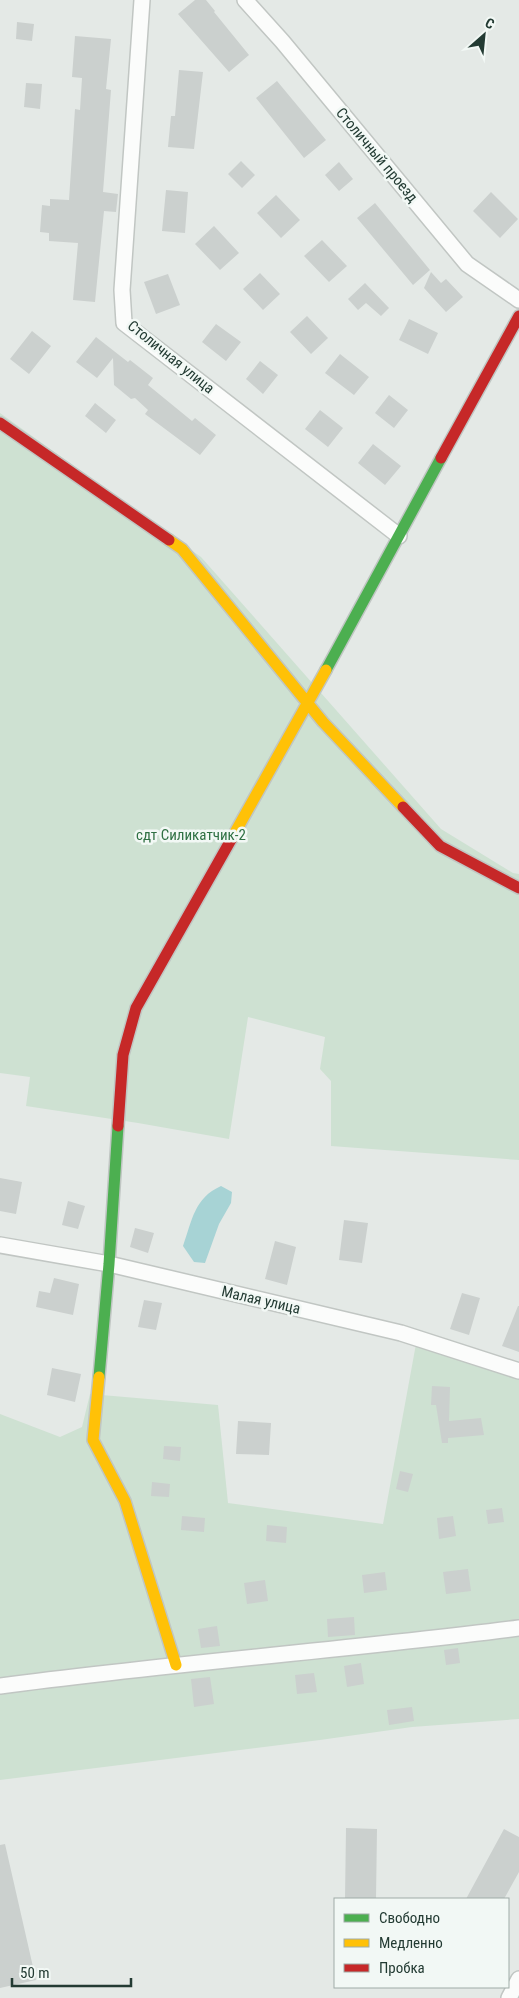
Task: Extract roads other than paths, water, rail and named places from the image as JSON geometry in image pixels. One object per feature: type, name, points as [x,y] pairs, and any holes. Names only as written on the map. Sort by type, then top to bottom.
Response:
[{"type":"street","name":"Столичная улица","points":[[142,0],[122,290],[124,323],[399,536]]},
{"type":"street","name":"Столичный проезд","points":[[245,0],[288,48],[467,264],[519,300]]},
{"type":"street","points":[[176,1665],[126,1501],[93,1440],[109,1264],[123,1055],[136,1008],[308,702],[519,316]]},
{"type":"street","points":[[0,423],[182,550],[323,722],[440,846],[519,888]]},
{"type":"street","name":"Малая улица","points":[[0,1245],[109,1264],[401,1333],[519,1371]]},
{"type":"street","points":[[0,1686],[176,1665],[404,1643],[519,1628]]},
{"type":"street","points":[[509,1998],[519,1979]]},
{"type":"water","points":[[221,1186],[232,1192],[231,1203],[219,1224],[205,1263],[194,1262],[183,1246],[192,1219],[199,1204],[205,1197]]},
{"type":"park label","name":"сдт Силикатчик-2","points":[[191,835]]}]
